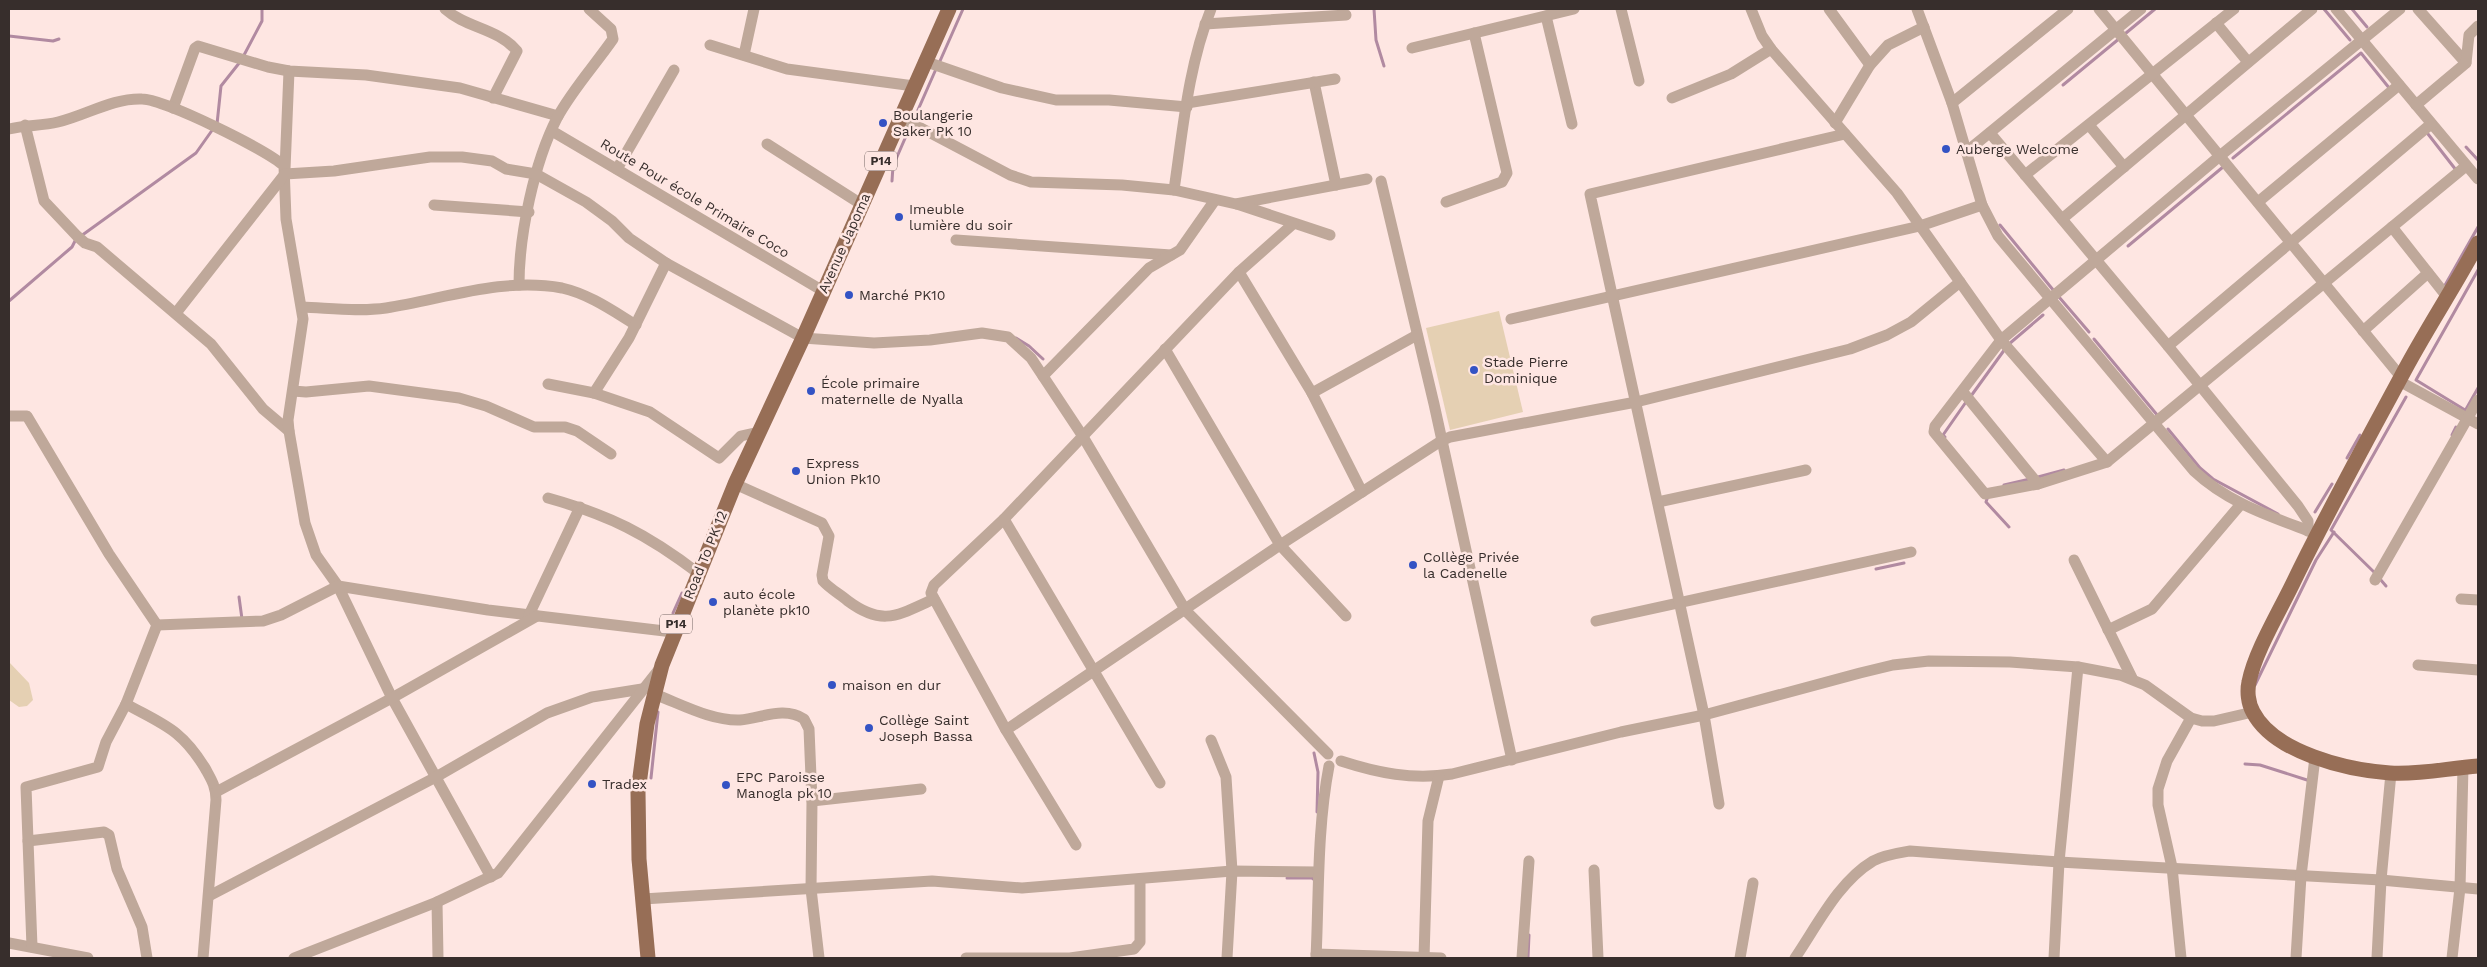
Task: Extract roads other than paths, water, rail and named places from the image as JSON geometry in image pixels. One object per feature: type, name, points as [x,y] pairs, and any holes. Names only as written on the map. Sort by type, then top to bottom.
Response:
[{"type":"main road","name":"Avenue Japoma","points":[[813,314],[861,204],[902,118],[924,61],[949,9]]},
{"type":"main road","points":[[2471,766],[2391,773],[2344,766],[2315,758],[2294,748],[2278,737],[2253,712],[2248,696],[2252,671],[2313,533],[2478,243]]},
{"type":"main road","name":"Road To PK 12","points":[[648,958],[639,859],[638,792],[648,692],[662,665],[673,632],[734,484],[813,314]]},
{"type":"street","points":[[445,9],[455,16],[489,30],[517,51],[493,98]]},
{"type":"street","points":[[519,285],[520,253],[536,174],[552,131],[558,116],[613,40],[611,29],[589,9]]},
{"type":"street","points":[[744,55],[754,9]]},
{"type":"street","points":[[1174,190],[1190,77],[1211,9]]},
{"type":"street","points":[[1412,48],[1574,9]]},
{"type":"street","points":[[1621,9],[1639,81]]},
{"type":"street","points":[[1751,9],[1762,36],[1771,49],[1897,193],[2001,340],[2107,462]]},
{"type":"street","points":[[1830,9],[1870,65]]},
{"type":"street","points":[[1918,9],[1952,103],[1982,205],[1998,236],[2194,471],[2210,486],[2241,504],[2313,533]]},
{"type":"street","points":[[1952,103],[2068,9]]},
{"type":"street","points":[[2099,9],[2221,155],[2400,379],[2478,424]]},
{"type":"street","points":[[1966,152],[2141,9]]},
{"type":"street","points":[[2025,175],[2234,9]]},
{"type":"street","points":[[2062,219],[2312,9]]},
{"type":"street","points":[[2336,9],[2478,179]]},
{"type":"street","points":[[2400,9],[2221,155],[2001,340],[1934,429],[1981,491],[1989,494],[2038,484],[2107,462],[2466,166]]},
{"type":"street","points":[[2418,9],[2466,63]]},
{"type":"street","points":[[1205,24],[1346,15]]},
{"type":"street","points":[[1546,16],[1572,124]]},
{"type":"street","points":[[2216,23],[2248,62]]},
{"type":"street","points":[[1835,123],[1870,65],[1888,45],[1924,26]]},
{"type":"street","points":[[1446,202],[1502,182],[1507,173],[1474,33]]},
{"type":"street","points":[[2416,105],[2466,63],[2468,39],[2476,33]]},
{"type":"street","points":[[710,45],[787,69],[914,86]]},
{"type":"street","points":[[173,108],[197,46],[268,67],[289,71],[366,75],[436,84],[558,116]]},
{"type":"street","points":[[1672,98],[1731,74],[1771,49]]},
{"type":"street","points":[[924,61],[1002,88],[1056,100],[1109,100],[1187,105],[1334,79]]},
{"type":"street","points":[[618,169],[674,70]]},
{"type":"street","points":[[289,71],[285,171],[286,219],[302,307],[303,331],[293,390],[289,431],[310,539],[316,555],[338,586],[392,698],[491,877]]},
{"type":"street","points":[[1314,82],[1336,185]]},
{"type":"street","points":[[2258,202],[2399,85]]},
{"type":"street","points":[[9,129],[26,125],[57,122],[121,99],[145,98],[173,108],[228,134],[281,163],[285,171]]},
{"type":"street","points":[[902,118],[1010,175],[1031,182],[1122,185],[1174,190],[1236,204],[1330,235]]},
{"type":"street","points":[[2168,346],[2431,124]]},
{"type":"street","points":[[26,125],[44,201],[85,243],[97,246],[211,344],[262,409],[289,431]]},
{"type":"street","points":[[2089,125],[2124,167]]},
{"type":"street","name":"Route Pour école Primaire Coco","points":[[552,131],[823,291]]},
{"type":"street","points":[[1990,132],[2298,506],[2313,533]]},
{"type":"street","points":[[1719,804],[1704,715],[1590,194],[1845,134]]},
{"type":"street","points":[[767,144],[861,204]]},
{"type":"street","points":[[285,171],[334,171],[430,157],[462,157],[492,161],[506,169],[536,174],[586,202],[612,221],[629,238],[666,263],[803,338],[874,343],[995,334],[1008,337],[1020,346],[1043,376],[1082,435],[1186,611],[1336,766],[1341,761],[1390,775],[1439,776],[1512,760],[1622,732],[1704,715],[1893,665],[1929,661],[1969,661],[2078,667],[2132,678],[2191,718],[2202,721],[2214,721],[2253,712]]},
{"type":"street","points":[[176,313],[285,171]]},
{"type":"street","points":[[1236,204],[1367,179]]},
{"type":"street","points":[[1381,181],[1512,760]]},
{"type":"street","points":[[1043,376],[1149,268],[1173,256],[1186,243],[1216,200]]},
{"type":"street","points":[[434,205],[529,212]]},
{"type":"street","points":[[1511,319],[1612,294],[1920,226],[1982,205]]},
{"type":"street","points":[[1076,845],[1006,730],[931,593],[934,585],[1004,519],[1239,272],[1293,224]]},
{"type":"street","points":[[2392,227],[2448,298]]},
{"type":"street","points":[[956,240],[1173,256]]},
{"type":"street","points":[[594,393],[636,325],[666,263]]},
{"type":"street","points":[[1239,272],[1312,393],[1362,492]]},
{"type":"street","points":[[2363,331],[2428,273]]},
{"type":"street","points":[[1006,730],[1186,611],[1280,545],[1441,441],[1450,437],[1636,402],[1870,342],[1911,322],[1960,282]]},
{"type":"street","points":[[302,307],[384,308],[436,296],[506,285],[519,285],[562,288],[579,293],[636,325]]},
{"type":"street","points":[[1312,393],[1417,335]]},
{"type":"street","points":[[1165,349],[1280,545],[1346,616]]},
{"type":"street","points":[[548,384],[594,393],[650,412],[719,458],[741,436],[759,432]]},
{"type":"street","points":[[293,390],[306,392],[369,386],[459,398],[486,406],[534,427],[565,427],[577,431],[611,454]]},
{"type":"street","points":[[1963,392],[2038,484]]},
{"type":"street","points":[[2375,580],[2478,400]]},
{"type":"street","points":[[9,416],[27,416],[109,554],[157,625]]},
{"type":"street","points":[[1658,502],[1806,470]]},
{"type":"street","points":[[734,484],[822,523],[829,536],[822,575],[823,581],[859,609],[869,614],[891,616],[934,599]]},
{"type":"street","points":[[548,498],[580,507],[614,520],[653,541],[698,573]]},
{"type":"street","points":[[2108,630],[2152,609],[2241,504]]},
{"type":"street","points":[[216,792],[392,698],[533,616],[580,507]]},
{"type":"street","points":[[1004,519],[1160,783]]},
{"type":"street","points":[[1596,621],[1911,552]]},
{"type":"street","points":[[2074,560],[2132,678]]},
{"type":"street","points":[[157,625],[263,621],[281,615],[338,586],[533,616],[673,632]]},
{"type":"street","points":[[2461,599],[2478,600]]},
{"type":"street","points":[[32,947],[26,786],[98,768],[106,742],[126,704],[157,625]]},
{"type":"street","points":[[2418,665],[2478,670]]},
{"type":"street","points":[[2054,958],[2059,862],[2078,667]]},
{"type":"street","points":[[294,958],[437,902],[491,877],[504,867],[648,692]]},
{"type":"street","points":[[209,896],[436,777],[547,713],[592,697],[648,692],[727,720],[741,720],[788,712],[797,714],[804,719],[808,729],[812,801],[811,889],[819,958]]},
{"type":"street","points":[[126,704],[182,735],[194,750],[214,783],[216,792],[203,958]]},
{"type":"street","points":[[2181,958],[2172,867],[2158,805],[2158,789],[2167,761],[2191,718]]},
{"type":"street","points":[[1211,740],[1224,765],[1226,777],[1232,871],[1227,958]]},
{"type":"street","points":[[2296,958],[2301,876],[2315,758]]},
{"type":"street","points":[[1329,760],[1324,790],[1318,872],[1316,956],[1441,958]]},
{"type":"street","points":[[2452,958],[2471,766]]},
{"type":"street","points":[[2377,958],[2381,880],[2391,773]]},
{"type":"street","points":[[1424,958],[1428,821],[1439,776]]},
{"type":"street","points":[[812,801],[920,790]]},
{"type":"street","points":[[28,841],[104,832],[109,835],[117,869],[142,927],[147,958]]},
{"type":"street","points":[[1795,958],[1841,890],[1873,861],[1890,854],[1910,851],[2059,862],[2381,880],[2478,889]]},
{"type":"street","points":[[1522,958],[1529,861]]},
{"type":"street","points":[[1594,870],[1598,958]]},
{"type":"street","points":[[643,899],[932,881],[1022,888],[1232,871],[1318,872]]},
{"type":"street","points":[[966,958],[1070,958],[1138,947],[1140,942],[1140,879]]},
{"type":"street","points":[[1740,958],[1753,883]]},
{"type":"street","points":[[437,902],[438,958]]},
{"type":"street","points":[[9,943],[88,958]]},
{"type":"waterway","points":[[243,57],[262,21],[262,9]]},
{"type":"waterway","points":[[940,61],[963,9]]},
{"type":"waterway","points":[[1374,9],[1376,40],[1384,66]]},
{"type":"waterway","points":[[2126,33],[2155,9]]},
{"type":"waterway","points":[[2324,9],[2350,40]]},
{"type":"waterway","points":[[2352,9],[2367,27]]},
{"type":"waterway","points":[[9,36],[53,41],[59,39]]},
{"type":"waterway","points":[[2063,85],[2120,38]]},
{"type":"waterway","points":[[2233,158],[2361,53],[2390,89]]},
{"type":"waterway","points":[[217,124],[221,86],[240,62]]},
{"type":"waterway","points":[[914,119],[936,69]]},
{"type":"waterway","points":[[892,181],[893,166],[910,127]]},
{"type":"waterway","points":[[81,236],[196,153],[213,129]]},
{"type":"waterway","points":[[2428,134],[2456,170]]},
{"type":"waterway","points":[[2466,147],[2478,160]]},
{"type":"waterway","points":[[2128,246],[2223,167]]},
{"type":"waterway","points":[[2000,225],[2054,291]]},
{"type":"waterway","points":[[2444,287],[2478,227]]},
{"type":"waterway","points":[[9,301],[72,247],[76,239]]},
{"type":"waterway","points":[[2465,410],[2416,380],[2478,270]]},
{"type":"waterway","points":[[2059,297],[2089,332]]},
{"type":"waterway","points":[[2009,344],[2043,315]]},
{"type":"waterway","points":[[1016,338],[1029,346],[1043,359]]},
{"type":"waterway","points":[[2094,339],[2158,416]]},
{"type":"waterway","points":[[1971,396],[2005,349]]},
{"type":"waterway","points":[[2465,411],[2478,388]]},
{"type":"waterway","points":[[2376,574],[2331,530],[2406,397]]},
{"type":"waterway","points":[[1945,437],[1943,435],[1966,402]]},
{"type":"waterway","points":[[2452,435],[2456,427]]},
{"type":"waterway","points":[[2168,429],[2200,468],[2213,479],[2278,514]]},
{"type":"waterway","points":[[2347,458],[2360,435]]},
{"type":"waterway","points":[[2038,477],[2064,470]]},
{"type":"waterway","points":[[2004,485],[2030,479]]},
{"type":"waterway","points":[[2315,512],[2332,484]]},
{"type":"waterway","points":[[1987,499],[1986,502],[2009,527]]},
{"type":"waterway","points":[[2255,685],[2316,560],[2334,532]]},
{"type":"waterway","points":[[1876,569],[1904,563]]},
{"type":"waterway","points":[[2380,579],[2386,586]]},
{"type":"waterway","points":[[673,613],[682,593]]},
{"type":"waterway","points":[[239,597],[242,619]]},
{"type":"waterway","points":[[651,778],[658,712]]},
{"type":"waterway","points":[[1314,753],[1318,772],[1317,812]]},
{"type":"waterway","points":[[2245,764],[2260,765],[2307,780]]},
{"type":"waterway","points":[[1287,878],[1312,878],[1316,881]]},
{"type":"waterway","points":[[1528,958],[1529,935]]},
{"type":"place","name":"Boulangerie Saker PK 10","points":[[883,123]]},
{"type":"place","name":"Auberge Welcome","points":[[1946,149]]},
{"type":"place","name":"Imeuble lumière du soir","points":[[899,217]]},
{"type":"place","name":"Marché PK10","points":[[849,295]]},
{"type":"place","name":"Stade Pierre Dominique","points":[[1474,370]]},
{"type":"place","name":"École primaire maternelle de Nyalla","points":[[811,391]]},
{"type":"place","name":"Express Union Pk10","points":[[796,471]]},
{"type":"place","name":"Collège Privée la Cadenelle","points":[[1413,565]]},
{"type":"place","name":"auto école planète pk10","points":[[713,602]]},
{"type":"place","name":"maison en dur","points":[[832,685]]},
{"type":"place","name":"Collège Saint Joseph Bassa","points":[[869,728]]},
{"type":"place","name":"Tradex","points":[[592,784]]},
{"type":"place","name":"EPC Paroisse Manogla pk 10","points":[[726,785]]}]
